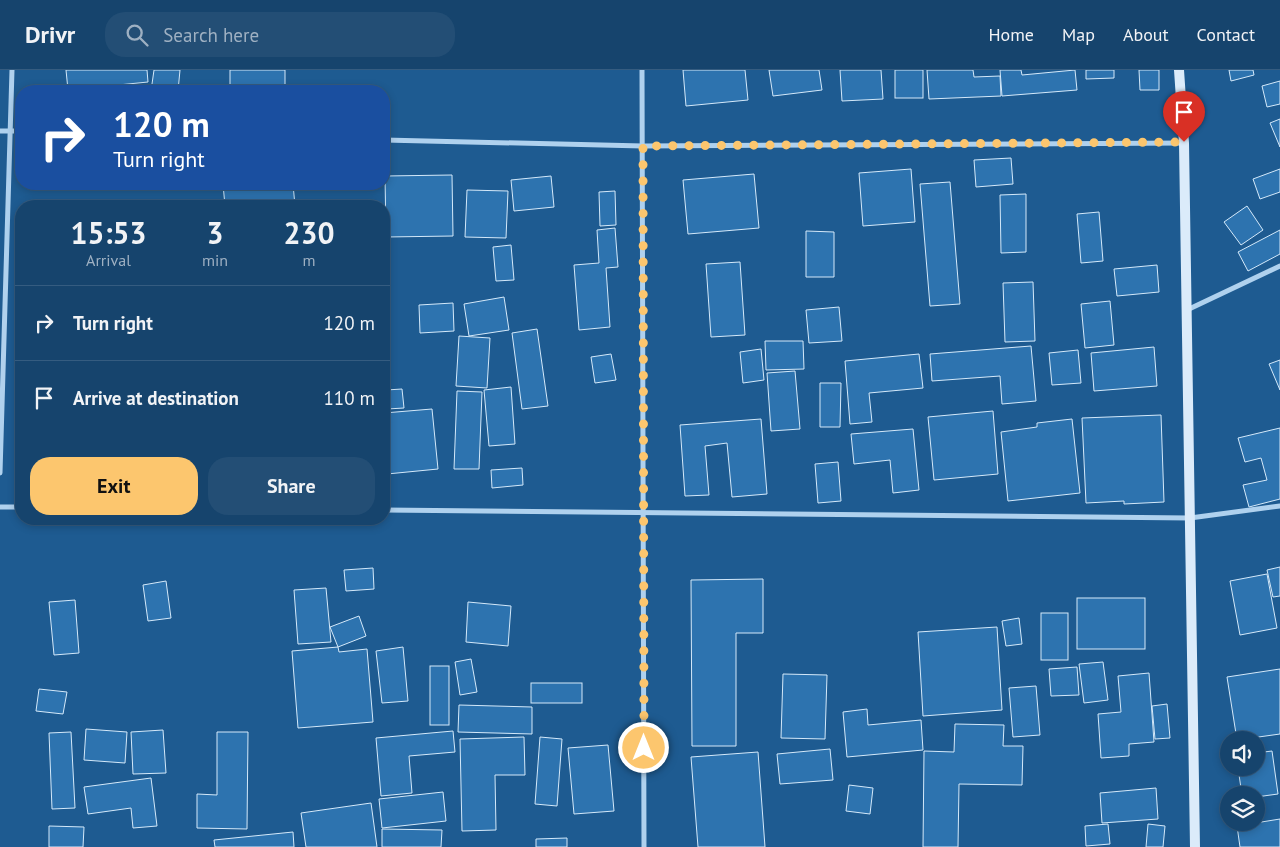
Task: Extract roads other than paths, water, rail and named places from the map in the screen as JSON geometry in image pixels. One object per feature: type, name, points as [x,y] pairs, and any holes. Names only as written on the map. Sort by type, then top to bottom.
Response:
[{"type":"street","points":[[0,473],[12,70]]},
{"type":"street","points":[[642,70],[644,847]]},
{"type":"street","points":[[1179,70],[1184,142],[1195,847]]},
{"type":"street","points":[[0,131],[15,131]]},
{"type":"street","points":[[390,140],[643,146],[1184,142]]},
{"type":"street","points":[[1187,310],[1280,266]]},
{"type":"street","points":[[390,510],[1190,518],[1280,506]]},
{"type":"street","points":[[0,507],[15,508]]}]
